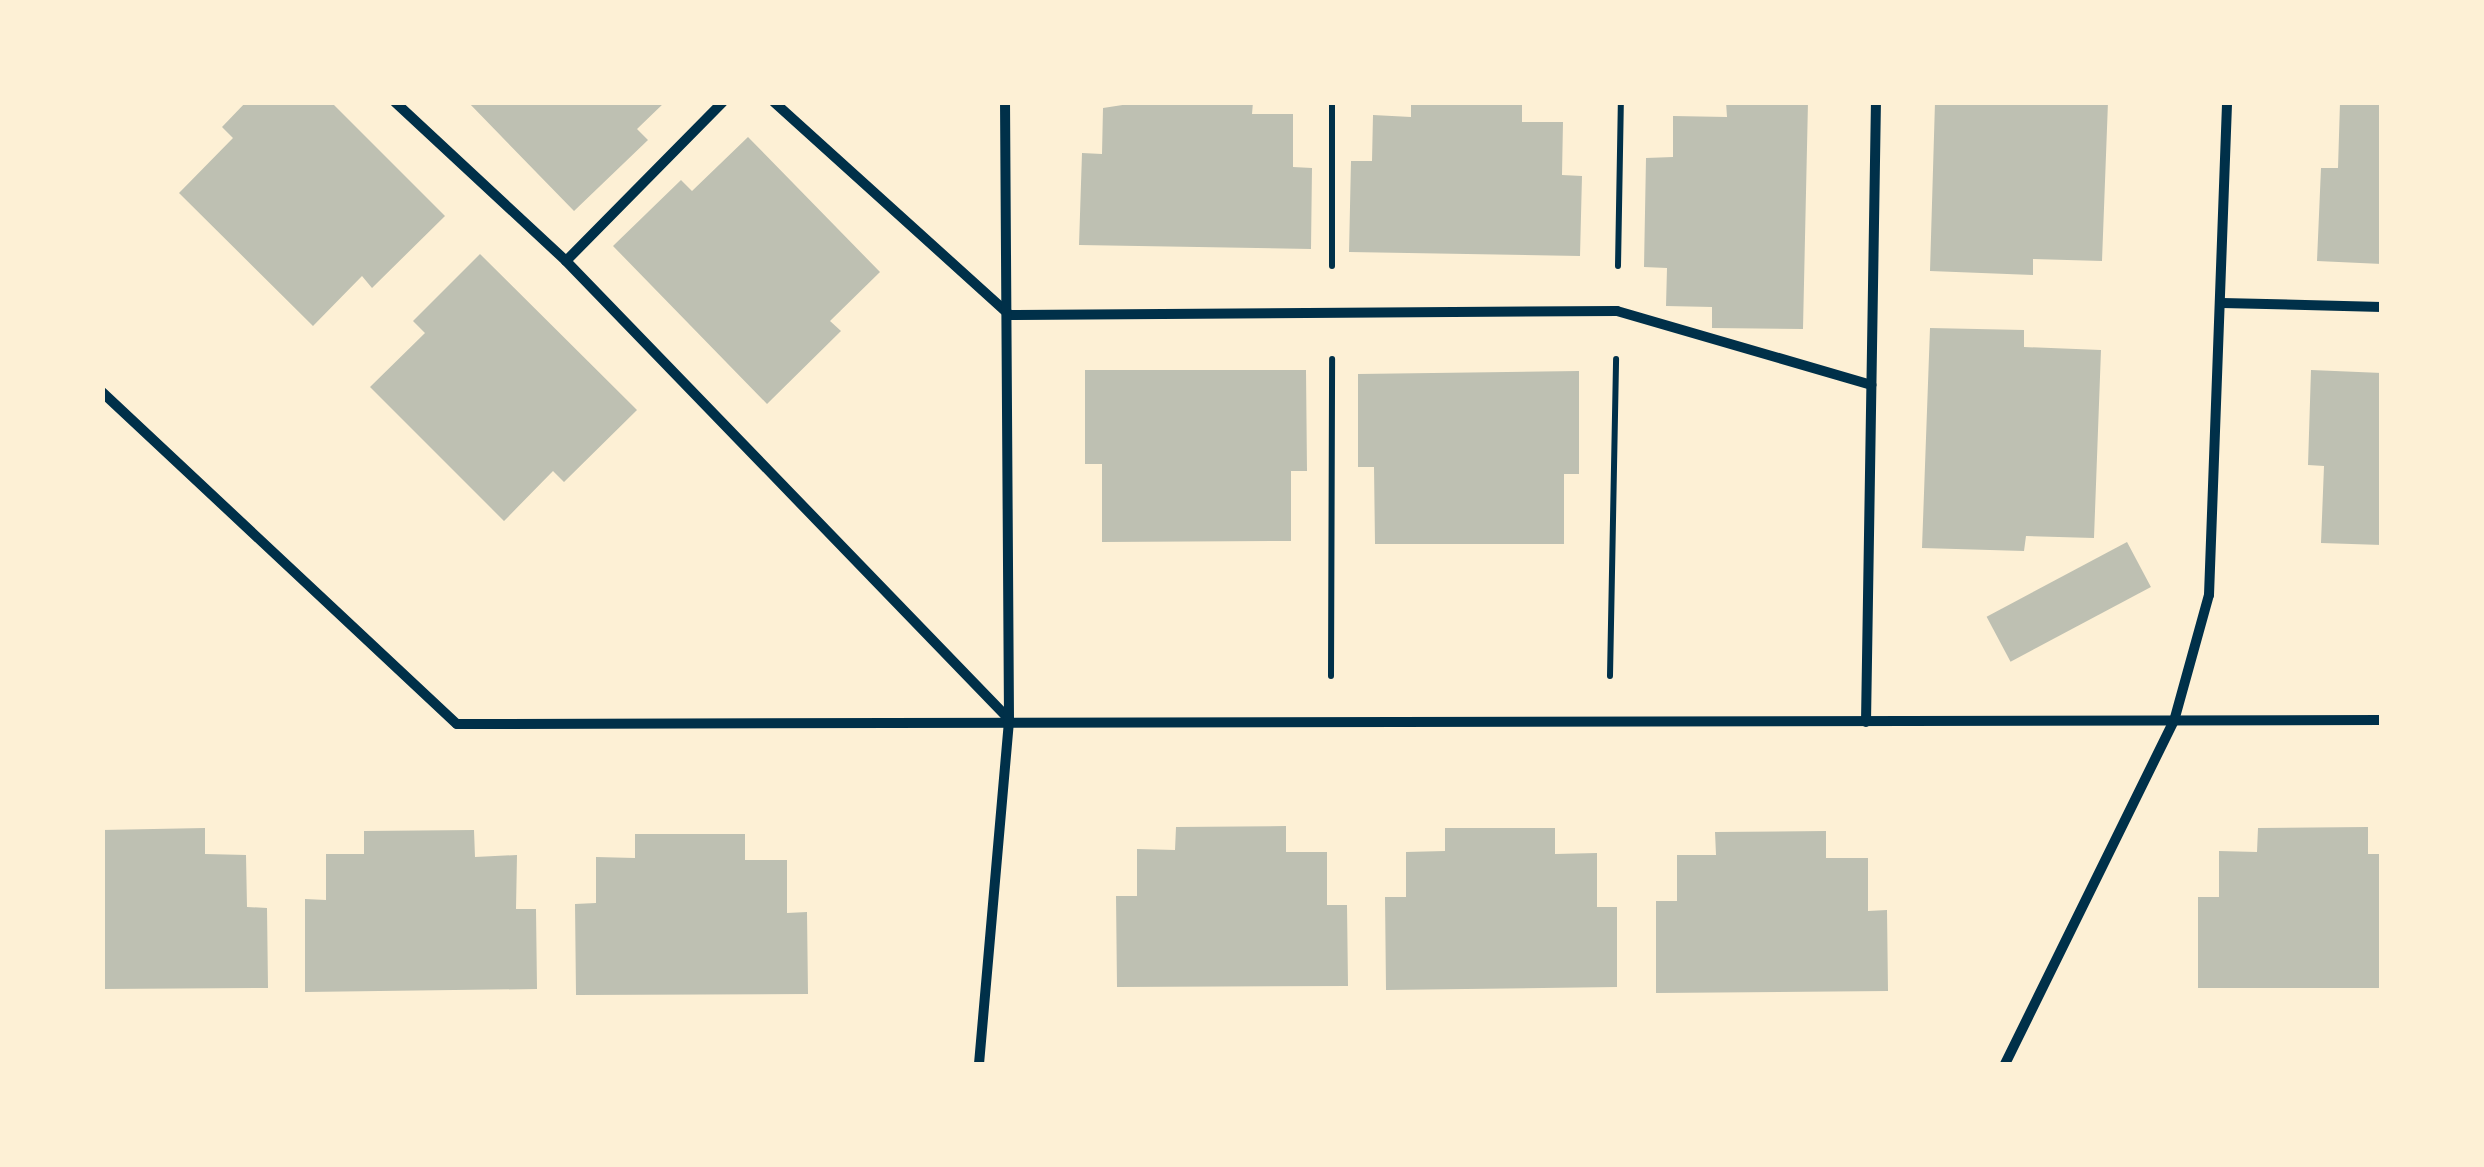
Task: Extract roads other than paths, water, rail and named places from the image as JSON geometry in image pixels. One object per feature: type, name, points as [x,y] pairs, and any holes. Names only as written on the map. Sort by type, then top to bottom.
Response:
[{"type":"street","points":[[395,102],[566,261],[1009,719]]},
{"type":"street","points":[[566,261],[723,102]]},
{"type":"street","points":[[774,102],[1010,315],[1617,311],[1871,384]]},
{"type":"street","points":[[979,1064],[1009,719],[1010,315],[1005,102]]},
{"type":"street","points":[[1866,722],[1876,102]]},
{"type":"street","points":[[2005,1064],[2174,721],[2209,595],[2227,102]]},
{"type":"street","points":[[2222,303],[2382,307]]},
{"type":"street","points":[[102,392],[456,724],[1009,719],[1331,725],[2382,720]]}]
